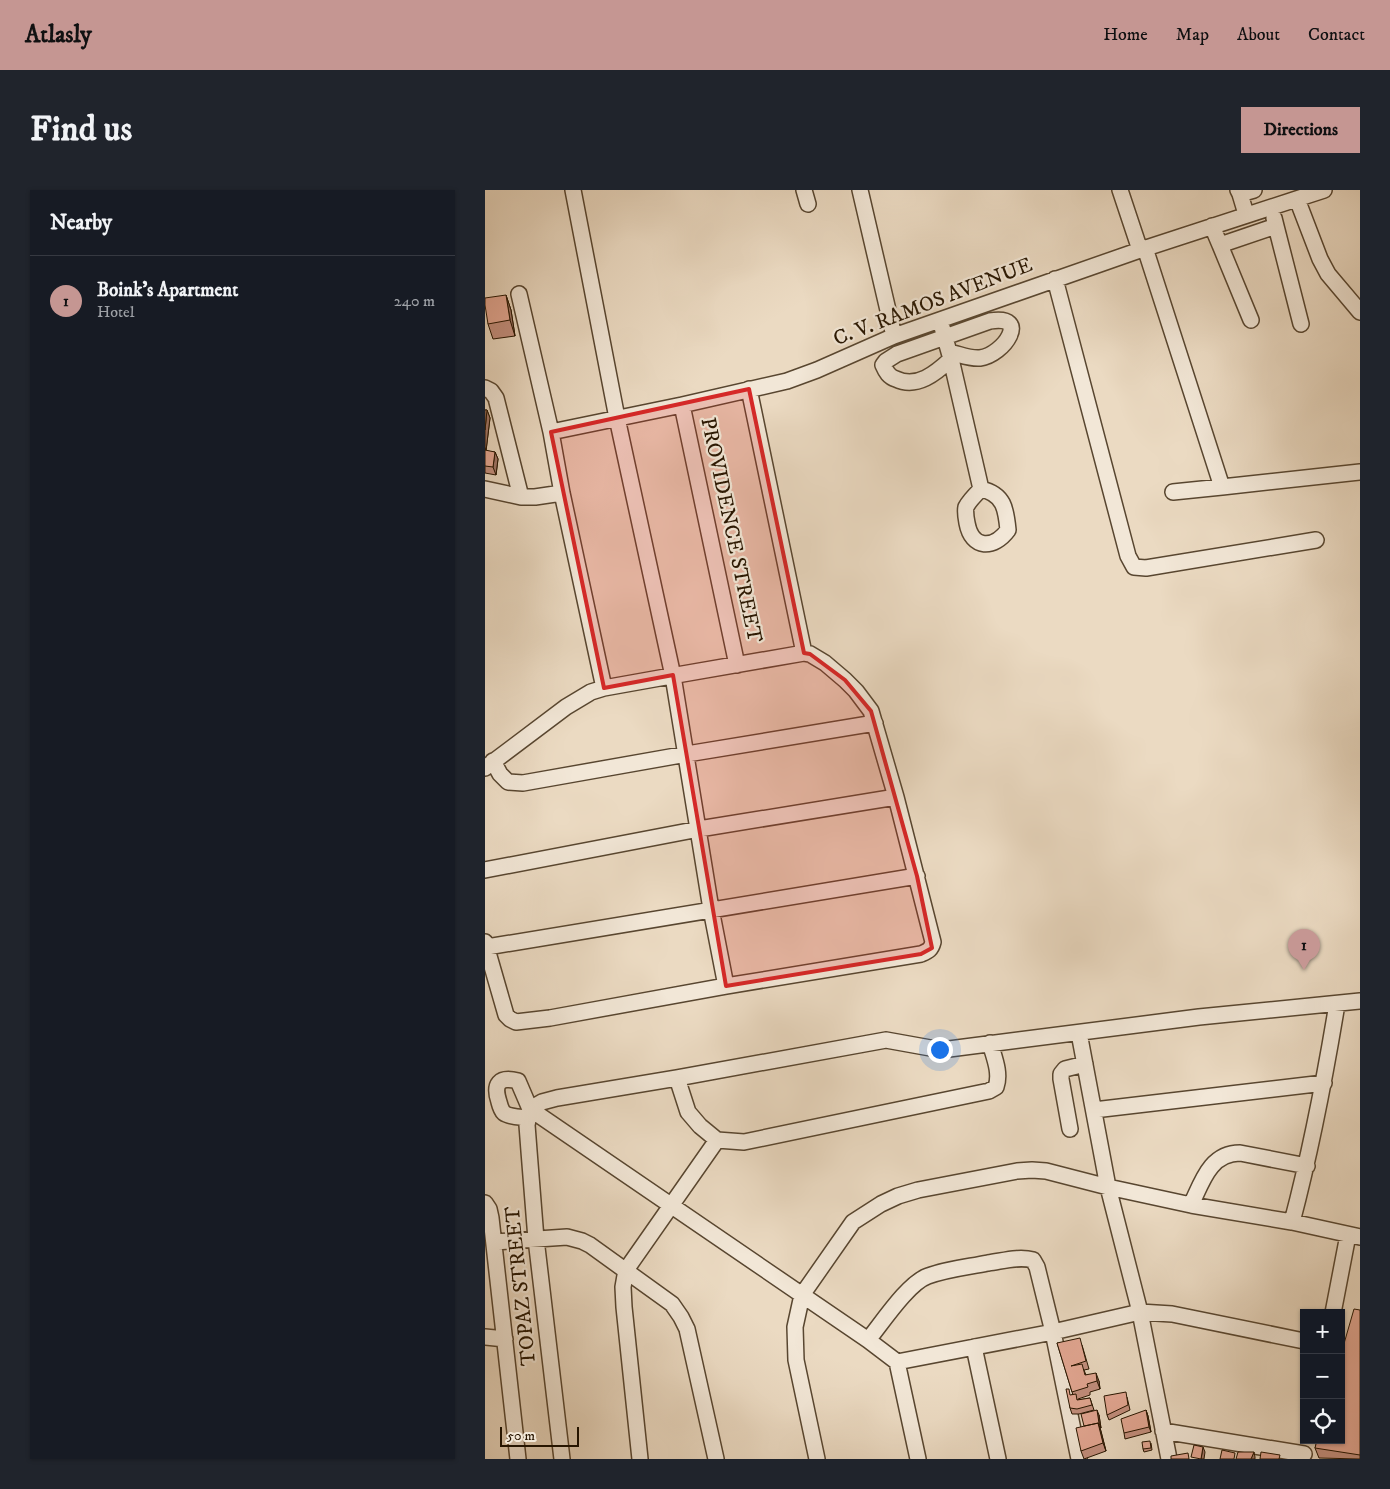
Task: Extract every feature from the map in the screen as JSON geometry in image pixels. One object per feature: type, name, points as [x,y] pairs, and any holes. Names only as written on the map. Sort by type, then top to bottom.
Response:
[{"type":"street","points":[[573,190],[617,418],[673,676],[711,910],[726,986]]},
{"type":"street","points":[[860,190],[894,336]]},
{"type":"street","points":[[1120,190],[1223,487]]},
{"type":"street","name":"C. V. RAMOS AVENUE","points":[[551,432],[787,381],[894,336],[1142,249],[1323,190]]},
{"type":"street","points":[[1244,191],[1246,214]]},
{"type":"street","points":[[1297,199],[1320,259],[1328,274],[1360,312]]},
{"type":"street","points":[[1271,206],[1301,324]]},
{"type":"street","points":[[1212,226],[1251,320]]},
{"type":"street","points":[[1220,245],[1276,226]]},
{"type":"street","points":[[1055,279],[1129,556],[1135,567],[1146,568],[1316,540]]},
{"type":"street","points":[[519,294],[551,432],[562,493],[604,688]]},
{"type":"street","points":[[940,320],[981,489]]},
{"type":"street","points":[[1000,320],[1010,326],[1012,332],[1010,337],[1005,343],[985,357],[974,358],[950,355],[934,374],[914,382],[906,383],[891,377],[885,372],[883,365],[897,354],[990,321],[1000,320]]},
{"type":"street","points":[[485,388],[491,391],[497,398],[521,497]]},
{"type":"street","points":[[749,389],[804,653]]},
{"type":"street","name":"PROVIDENCE STREET","points":[[682,405],[737,664]]},
{"type":"street","points":[[1173,492],[1360,474]]},
{"type":"street","points":[[485,490],[521,497],[562,493]]},
{"type":"street","points":[[875,723],[523,783],[508,782],[489,764],[572,703],[591,692],[737,664],[804,653],[810,654],[825,663],[845,680],[871,711],[875,723],[896,797],[917,876],[933,942],[932,948],[927,952],[516,1022],[509,1020],[507,1015],[486,944],[917,876]]},
{"type":"street","points":[[485,870],[699,829],[896,797]]},
{"type":"street","points":[[918,1459],[897,1362],[868,1340],[670,1205],[529,1113],[542,1102],[557,1098],[886,1040],[936,1049],[949,1049],[1199,1017],[1360,1001]]},
{"type":"street","points":[[1292,1222],[1307,1166],[1324,1084],[1337,1004]]},
{"type":"street","points":[[1079,1033],[1108,1187],[1140,1312],[1169,1459]]},
{"type":"street","points":[[677,1078],[688,1112],[700,1126],[717,1140],[744,1142],[989,1091],[996,1087],[998,1081],[990,1043]]},
{"type":"street","points":[[1071,1129],[1061,1074],[1065,1069],[1085,1064]]},
{"type":"street","points":[[1094,1110],[1324,1084]]},
{"type":"street","name":"TOPAZ STREET","points":[[529,1113],[529,1151],[537,1239],[562,1459]]},
{"type":"street","points":[[640,1459],[624,1307],[623,1287],[625,1270],[717,1140]]},
{"type":"street","points":[[1191,1204],[1211,1166],[1223,1156],[1232,1153],[1307,1166]]},
{"type":"street","points":[[817,1459],[796,1360],[795,1326],[801,1295],[853,1222],[881,1204],[917,1190],[1017,1171],[1046,1171],[1108,1187],[1292,1222],[1354,1236],[1334,1309]]},
{"type":"street","points":[[485,1203],[491,1218],[518,1459]]},
{"type":"street","points":[[494,1242],[567,1237],[582,1241],[672,1304],[687,1329],[716,1459]]},
{"type":"street","points":[[868,1340],[895,1305],[914,1285],[926,1276],[1025,1257],[1033,1260],[1037,1267],[1053,1332],[1079,1459]]},
{"type":"street","points":[[897,1362],[1053,1332],[1140,1312],[1172,1314],[1300,1340]]},
{"type":"street","points":[[485,1337],[505,1339]]},
{"type":"street","points":[[974,1347],[998,1459]]},
{"type":"street","points":[[1163,1431],[1305,1451]]},
{"type":"highlighted area","points":[[749,389],[804,653],[810,654],[845,680],[871,711],[917,876],[932,948],[921,954],[726,986],[673,675],[604,688],[551,432]]},
{"type":"building","points":[[506,295],[510,320],[488,324],[485,298]]},
{"type":"building","points":[[485,410],[487,410],[485,430]]},
{"type":"building","points":[[485,450],[495,452],[493,467],[485,466]]},
{"type":"building","points":[[1354,1309],[1360,1310],[1360,1455],[1315,1448],[1316,1444],[1345,1444],[1345,1340]]},
{"type":"building","points":[[1080,1338],[1086,1361],[1071,1366],[1082,1364],[1085,1375],[1096,1373],[1097,1381],[1087,1384],[1088,1387],[1072,1392],[1057,1343]]},
{"type":"building","points":[[1066,1389],[1069,1389],[1070,1395],[1076,1394],[1077,1400],[1090,1398],[1092,1405],[1077,1409],[1070,1408]]},
{"type":"building","points":[[1126,1392],[1128,1405],[1107,1415],[1104,1396]]},
{"type":"building","points":[[1097,1410],[1099,1423],[1084,1426],[1081,1414]]},
{"type":"building","points":[[1146,1410],[1149,1427],[1124,1433],[1121,1419]]},
{"type":"building","points":[[1098,1423],[1103,1443],[1081,1451],[1076,1428]]},
{"type":"building","points":[[1150,1441],[1151,1448],[1143,1449],[1142,1442]]},
{"type":"building","points":[[1194,1445],[1203,1447],[1201,1459],[1191,1457]]},
{"type":"building","points":[[1222,1450],[1235,1453],[1234,1459],[1220,1459]]},
{"type":"building","points":[[1238,1452],[1254,1452],[1251,1459],[1236,1459]]},
{"type":"building","points":[[1261,1452],[1280,1455],[1279,1459],[1260,1459]]},
{"type":"building","points":[[1188,1453],[1189,1459],[1171,1459],[1171,1456]]},
{"type":"place","name":"Boink's Apartment","points":[[1304,970]]}]
